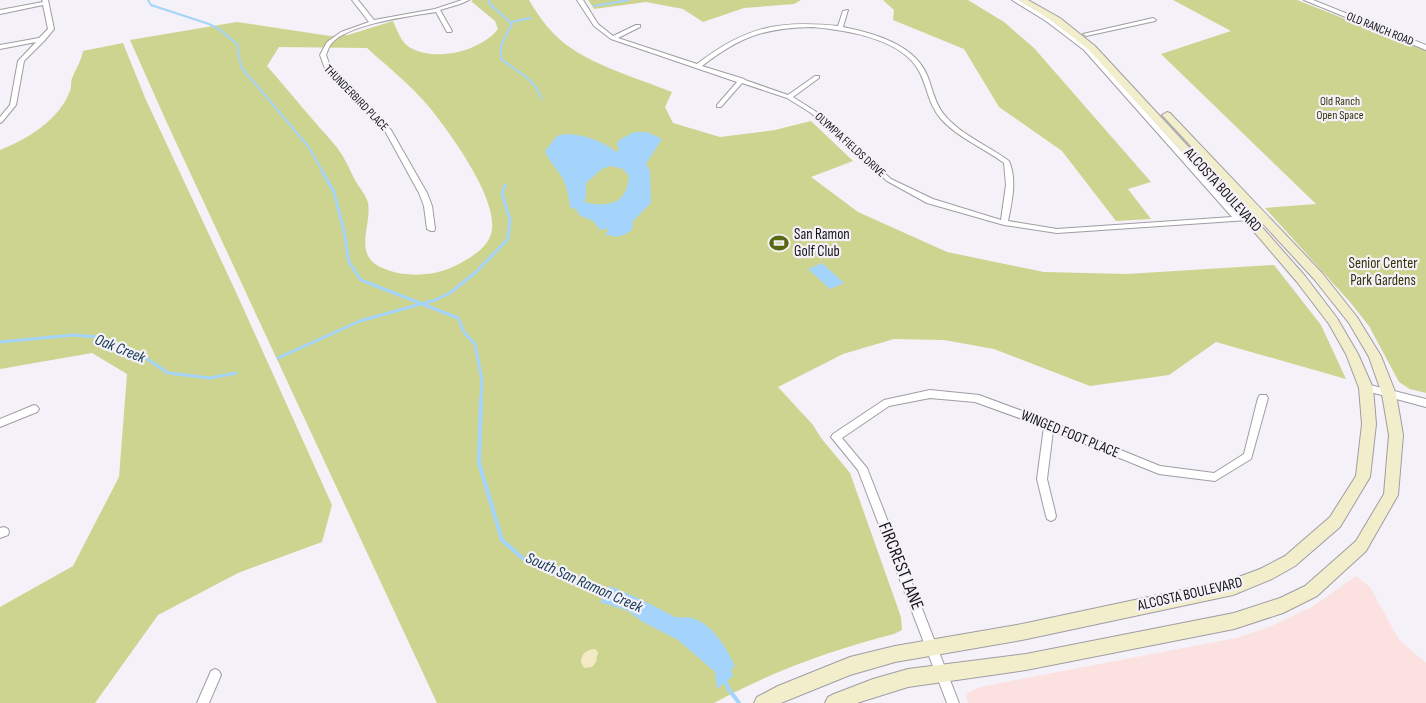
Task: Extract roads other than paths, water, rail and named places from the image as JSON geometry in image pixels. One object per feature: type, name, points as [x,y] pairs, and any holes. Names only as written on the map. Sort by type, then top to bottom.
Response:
[{"type":"main road","name":"ALCOSTA BOULEVARD","points":[[763,703],[784,692],[850,666],[895,654],[1022,632],[1233,587],[1266,574],[1290,561],[1335,522],[1363,477],[1369,424],[1366,388],[1352,354],[1333,321],[1301,279],[1242,217],[1092,48],[1057,20],[1023,0]]},
{"type":"main road","points":[[1035,0],[1086,34],[1113,56],[1145,91]]},
{"type":"main road","name":"ALCOSTA BOULEVARD","points":[[835,703],[873,688],[908,678],[1026,662],[1234,621],[1283,605],[1311,591],[1361,546],[1391,494],[1396,435],[1389,394],[1375,356],[1353,320],[1318,276],[1157,104]]},
{"type":"street","points":[[355,0],[372,22]]},
{"type":"street","name":"THUNDERBIRD PLACE","points":[[431,229],[428,206],[423,193],[388,130],[322,63],[325,50],[335,38],[351,29],[372,22],[437,9],[466,0]]},
{"type":"street","name":"OLYMPIA FIELDS DRIVE","points":[[580,0],[596,25],[612,38],[789,97],[812,112],[889,180],[930,201],[1004,224],[1057,231],[1263,217]]},
{"type":"street","name":"ALCOSTA BOULEVARD","points":[[1015,0],[1048,20],[1086,49],[1242,217]]},
{"type":"street","name":"OLD RANCH ROAD","points":[[1307,0],[1426,48]]},
{"type":"street","name":"OLD RANCH ROAD","points":[[1321,0],[1426,42]]},
{"type":"street","points":[[0,12],[46,2],[50,29],[21,61],[13,105],[0,121]]},
{"type":"street","points":[[437,9],[449,31]]},
{"type":"street","points":[[840,28],[846,11]]},
{"type":"street","points":[[1086,34],[1153,20]]},
{"type":"street","points":[[612,38],[638,26]]},
{"type":"street","points":[[698,66],[728,44],[752,33],[799,26],[840,28],[890,43],[917,62],[927,78],[932,99],[938,113],[951,125],[1007,162],[1010,172],[1009,196],[1004,224]]},
{"type":"street","points":[[0,47],[42,39]]},
{"type":"street","points":[[789,97],[817,77]]},
{"type":"street","points":[[718,106],[742,80]]},
{"type":"street","points":[[1366,388],[1426,403]]},
{"type":"street","name":"WINGED FOOT PLACE","points":[[836,437],[887,403],[930,394],[976,398],[1049,425],[1159,470],[1215,477],[1248,456],[1263,398]]},
{"type":"street","points":[[0,423],[34,409]]},
{"type":"street","points":[[1049,425],[1042,479],[1051,516]]},
{"type":"street","name":"FIRCREST LANE","points":[[836,437],[862,468],[953,703]]},
{"type":"street","points":[[203,703],[215,675]]},
{"type":"water","points":[[634,132],[647,132],[662,139],[646,164],[650,171],[651,203],[633,221],[632,230],[624,235],[614,237],[610,235],[605,236],[608,230],[606,228],[601,231],[593,221],[579,215],[577,210],[570,207],[568,192],[561,175],[545,151],[557,136],[563,135],[571,134],[588,138],[604,144],[616,152],[619,150],[617,144],[619,140]],"holes":[[[611,166],[623,169],[629,176],[628,184],[619,199],[608,204],[584,201],[586,197],[586,183],[602,169]]]},
{"type":"water","points":[[822,263],[844,283],[830,289],[808,269]]},
{"type":"water","points":[[610,586],[673,616],[687,617],[700,621],[713,631],[732,659],[735,666],[731,669],[733,676],[717,689],[715,672],[678,640],[643,622],[628,611],[600,602]]},
{"type":"waterway","name":"South San Ramon Creek","points":[[148,0],[151,5],[209,24],[219,29],[237,44],[241,67],[308,146],[323,172]]},
{"type":"waterway","points":[[489,0],[489,3],[512,24],[501,45],[501,59],[525,76],[535,86],[541,99]]},
{"type":"waterway","points":[[594,6],[629,0]]},
{"type":"waterway","points":[[511,22],[531,18]]},
{"type":"waterway","name":"South San Ramon Creek","points":[[322,171],[334,192],[344,231],[349,262],[361,280],[422,304]]},
{"type":"waterway","points":[[422,304],[450,293],[476,272],[508,239],[510,220],[502,193],[505,185]]},
{"type":"waterway","name":"Oak Creek","points":[[278,358],[360,321],[422,304]]},
{"type":"waterway","name":"South San Ramon Creek","points":[[422,304],[458,318],[464,332],[475,344],[482,380],[481,400]]},
{"type":"waterway","name":"Oak Creek","points":[[0,342],[74,335],[98,337],[140,354],[168,373],[210,378],[236,373]]},
{"type":"waterway","name":"South San Ramon Creek","points":[[481,399],[479,463],[502,540],[526,561],[565,579],[608,595]]},
{"type":"waterway","name":"South San Ramon Creek","points":[[725,680],[728,688],[739,703]]},
{"type":"place","name":"San Ramon Golf Club","points":[[779,243]]},
{"type":"park label","name":"Old Ranch Open Space","points":[[1340,108]]},
{"type":"park label","name":"Senior Center Park Gardens","points":[[1383,272]]}]
